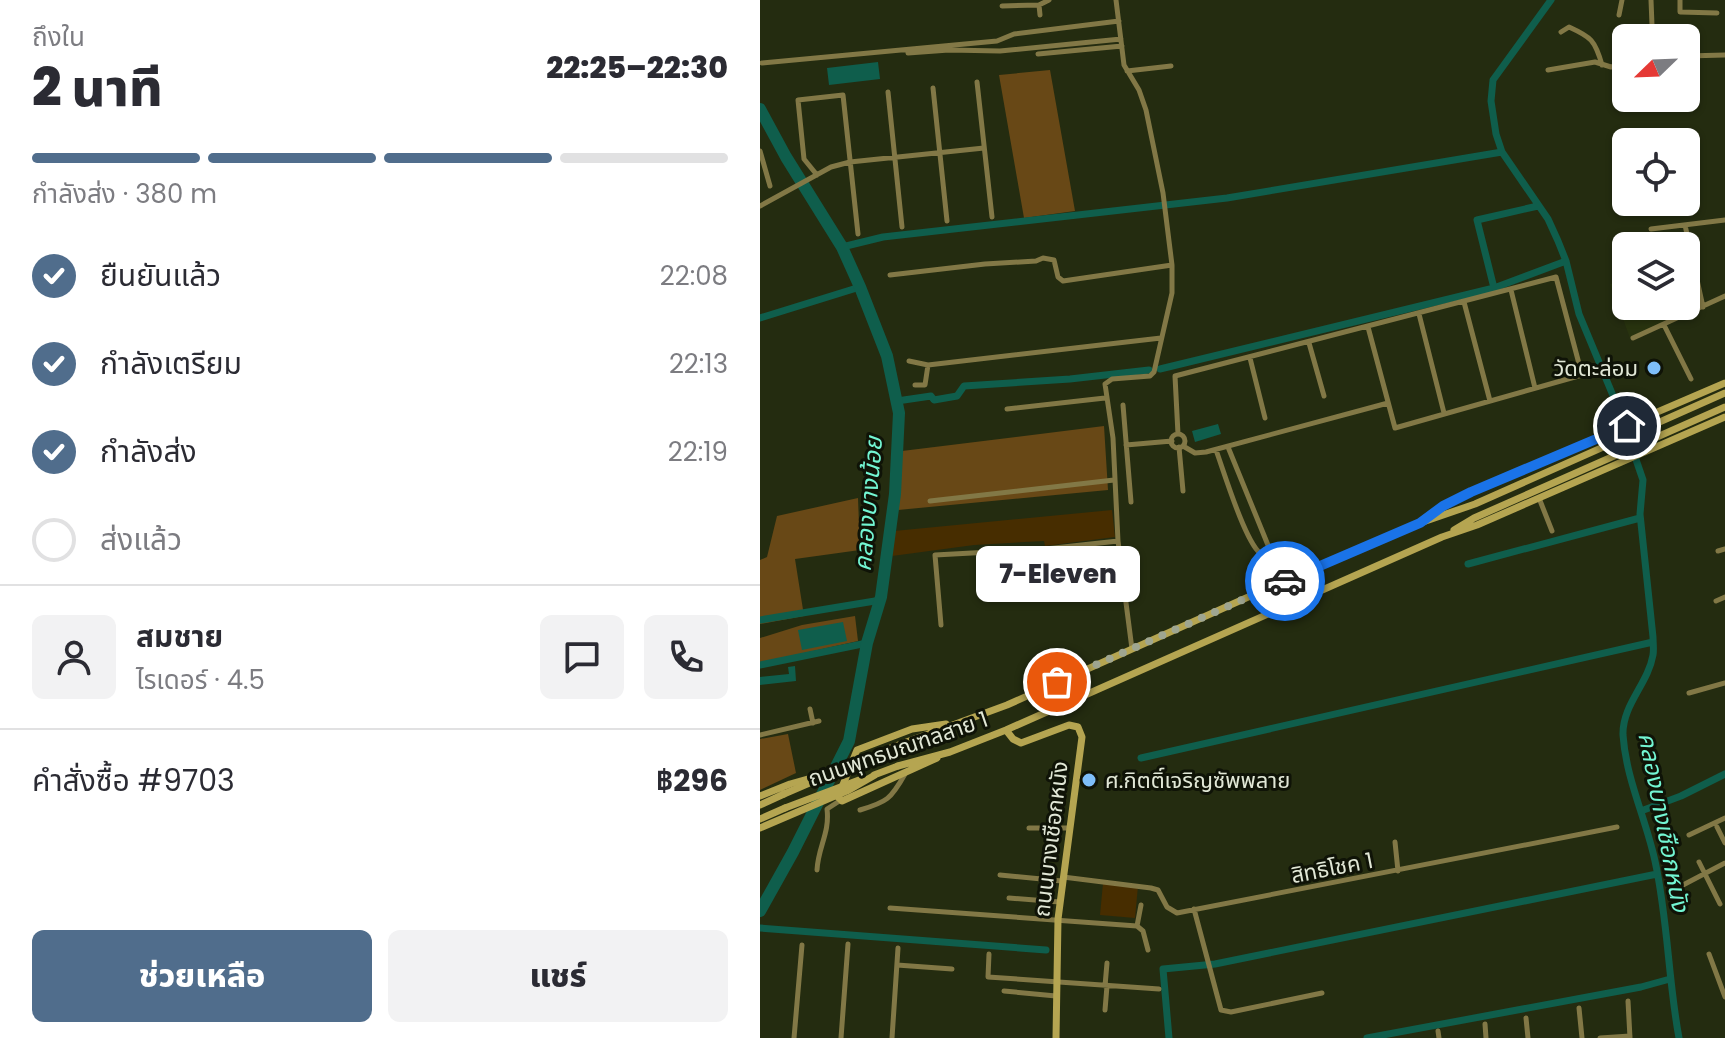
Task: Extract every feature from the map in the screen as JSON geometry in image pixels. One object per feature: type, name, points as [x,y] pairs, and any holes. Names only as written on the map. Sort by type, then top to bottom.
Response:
[{"type":"main road","name":"ถนนพุทธมณฑลสาย 1","points":[[1420,523],[1443,506],[1471,492],[1723,384]]},
{"type":"main road","name":"ถนนพุทธมณฑลสาย 1","points":[[760,805],[893,747],[1007,705],[1279,584],[1420,523],[1475,504],[1725,393]]},
{"type":"main road","name":"ถนนพุทธมณฑลสาย 1","points":[[1442,537],[1474,518],[1725,407]]},
{"type":"main road","name":"ถนนพุทธมณฑลสาย 1","points":[[760,819],[898,766],[950,752],[1006,730],[1442,537],[1477,525],[1725,417]]},
{"type":"main road","points":[[950,752],[841,800],[838,796],[857,750],[912,729],[959,722]]},
{"type":"main road","name":"ถนนบางเชือกหนัง","points":[[1006,730],[1021,743],[1069,725],[1081,730],[1058,919],[1056,1038]]},
{"type":"main road","points":[[760,796],[826,775]]},
{"type":"main road","points":[[760,828],[849,790],[875,775]]},
{"type":"street","points":[[1002,6],[1039,5],[1049,0]]},
{"type":"street","points":[[1116,0],[1127,71],[1143,101],[1163,193],[1172,265],[1172,293],[1154,372],[1150,376],[1112,379],[1105,384],[1113,438],[1118,541],[1132,649]]},
{"type":"street","points":[[1619,15],[1622,0]]},
{"type":"street","points":[[1651,0],[1652,24]]},
{"type":"street","points":[[1680,0],[1680,12],[1717,13]]},
{"type":"street","points":[[1039,5],[1040,15]]},
{"type":"street","points":[[762,63],[997,41],[1014,34],[1119,21]]},
{"type":"street","points":[[1561,32],[1569,27],[1590,37],[1598,49],[1602,66]]},
{"type":"street","points":[[908,53],[1000,51],[1121,42]]},
{"type":"street","points":[[1038,54],[1121,42]]},
{"type":"street","points":[[1700,56],[1725,55]]},
{"type":"street","points":[[1548,70],[1595,62],[1612,67]]},
{"type":"street","points":[[1127,71],[1171,66]]},
{"type":"street","points":[[977,82],[992,217]]},
{"type":"street","points":[[933,88],[947,221]]},
{"type":"street","points":[[888,92],[902,227]]},
{"type":"street","points":[[817,175],[804,159],[798,100],[843,95],[858,234]]},
{"type":"street","points":[[760,206],[817,175],[850,162],[984,148]]},
{"type":"street","points":[[760,151],[770,186]]},
{"type":"street","points":[[1651,229],[1725,220]]},
{"type":"street","points":[[1685,225],[1703,307]]},
{"type":"street","points":[[890,275],[1043,258],[1054,260],[1058,277],[1063,281],[1172,265]]},
{"type":"street","points":[[1178,434],[1175,376],[1556,277],[1582,375],[1395,428],[1368,327]]},
{"type":"street","points":[[1511,290],[1535,388]]},
{"type":"street","points":[[1633,338],[1725,296]]},
{"type":"street","points":[[1464,302],[1490,401]]},
{"type":"street","points":[[1419,314],[1444,413]]},
{"type":"street","points":[[1664,325],[1691,379]]},
{"type":"street","points":[[909,361],[928,365],[1161,338]]},
{"type":"street","points":[[1309,343],[1324,396]]},
{"type":"street","points":[[1250,358],[1265,418]]},
{"type":"street","points":[[915,385],[925,385],[928,365]]},
{"type":"street","points":[[1007,409],[1105,398]]},
{"type":"street","points":[[1126,445],[1172,441],[1195,453],[1216,450],[1388,403]]},
{"type":"street","points":[[1123,405],[1131,502]]},
{"type":"street","points":[[1172,441],[1173,436],[1178,434]]},
{"type":"street","points":[[1178,434],[1185,438],[1181,447],[1183,491]]},
{"type":"street","points":[[1228,447],[1279,584]]},
{"type":"street","points":[[1216,450],[1248,533],[1279,584]]},
{"type":"street","points":[[930,501],[1114,480]]},
{"type":"street","points":[[1539,498],[1552,531]]},
{"type":"street","points":[[1248,533],[1260,527]]},
{"type":"street","points":[[941,625],[935,555],[1045,549],[1118,541]]},
{"type":"street","points":[[1718,551],[1725,549]]},
{"type":"street","points":[[1716,601],[1725,597]]},
{"type":"street","points":[[1689,693],[1724,683],[1725,691]]},
{"type":"street","points":[[760,735],[816,722],[810,709]]},
{"type":"street","points":[[860,810],[884,803],[893,795],[905,774]]},
{"type":"street","points":[[817,870],[818,855],[829,828],[827,809],[841,800]]},
{"type":"street","points":[[1689,835],[1725,818]]},
{"type":"street","name":"สิทธิโชค 1","points":[[1194,909],[1617,827]]},
{"type":"street","points":[[1717,827],[1725,843]]},
{"type":"street","points":[[1029,828],[1071,828]]},
{"type":"street","points":[[1395,842],[1398,871]]},
{"type":"street","points":[[1699,862],[1720,904]]},
{"type":"street","points":[[1683,885],[1725,863]]},
{"type":"street","points":[[1000,875],[1151,888],[1158,890],[1172,911],[1194,909],[1221,1010],[1231,1012],[1322,993]]},
{"type":"street","points":[[1009,898],[1060,902]]},
{"type":"street","points":[[1137,926],[1141,905]]},
{"type":"street","points":[[890,908],[1137,926],[1142,928],[1148,950]]},
{"type":"street","points":[[841,1038],[848,944]]},
{"type":"street","points":[[794,1038],[802,945]]},
{"type":"street","points":[[892,1038],[898,948]]},
{"type":"street","points":[[989,954],[988,977],[1159,989]]},
{"type":"street","points":[[1709,954],[1725,997]]},
{"type":"street","points":[[1105,1010],[1107,963]]},
{"type":"street","points":[[897,965],[952,969]]},
{"type":"street","points":[[1717,976],[1725,973]]},
{"type":"street","points":[[1004,991],[1056,996]]},
{"type":"street","points":[[1600,1038],[1630,1037],[1628,1001]]},
{"type":"street","points":[[1579,1008],[1582,1038]]},
{"type":"street","points":[[1526,1018],[1528,1038]]},
{"type":"street","points":[[1485,1024],[1486,1038]]},
{"type":"shaded area","points":[[1050,70],[1075,211],[1024,218],[999,75]]},
{"type":"shaded area","points":[[1623,320],[1672,320],[1630,338]]},
{"type":"shaded area","points":[[1104,426],[1108,490],[898,510],[902,451]]},
{"type":"shaded area","points":[[858,498],[860,550],[795,559],[804,616],[760,624],[760,560],[767,557],[777,516]]},
{"type":"shaded area","points":[[1112,510],[1115,537],[1045,546],[1044,541],[974,545],[892,556],[894,531]]},
{"type":"shaded area","points":[[855,616],[858,641],[760,663],[760,638],[802,625]]},
{"type":"shaded area","points":[[788,734],[796,773],[760,790],[760,739]]},
{"type":"shaded area","points":[[1103,883],[1138,886],[1135,918],[1100,915]]},
{"type":"water","points":[[878,62],[880,79],[829,85],[827,68]]},
{"type":"water","points":[[1218,424],[1221,434],[1195,442],[1192,431]]},
{"type":"water","points":[[843,622],[847,641],[802,650],[798,630]]},
{"type":"water","points":[[795,666],[796,681],[760,685],[760,677],[789,674],[788,667]]},
{"type":"waterway","name":"คลองบางเชือกหนัง","points":[[1551,0],[1493,80],[1491,101],[1502,152],[1548,219],[1558,241],[1579,314],[1619,410],[1643,480],[1640,514],[1653,653],[1646,676],[1627,714],[1623,735],[1628,767],[1659,883],[1679,1038]]},
{"type":"waterway","name":"คลองบางน้อย","points":[[760,109],[842,247],[887,356],[899,413],[895,494],[881,597],[867,643],[849,741],[760,911]]},
{"type":"waterway","points":[[842,247],[883,237],[1227,198],[1502,152]]},
{"type":"waterway","points":[[1494,288],[1477,220],[1538,206]]},
{"type":"waterway","points":[[1160,369],[1494,288],[1566,261]]},
{"type":"waterway","points":[[760,318],[860,287]]},
{"type":"waterway","points":[[897,401],[957,396],[964,386],[1149,370]]},
{"type":"waterway","points":[[1468,564],[1640,518]]},
{"type":"waterway","points":[[760,620],[881,600]]},
{"type":"waterway","points":[[1141,758],[1653,642]]},
{"type":"waterway","points":[[760,665],[867,643]]},
{"type":"waterway","points":[[1641,811],[1725,774]]},
{"type":"waterway","points":[[1169,1038],[1163,969],[1215,964],[1657,874]]},
{"type":"waterway","points":[[760,928],[1046,950]]},
{"type":"waterway","points":[[1367,1038],[1670,979]]},
{"type":"way so far","points":[[1057,682],[1285,581]]},
{"type":"place","name":"วัดตะล่อม","points":[[1654,368]]},
{"type":"place","name":"7-Eleven","points":[[1057,682]]},
{"type":"place","name":"ศ.กิตติ์เจริญซัพพลาย","points":[[1089,780]]},
{"type":"route","points":[[1285,581],[1420,523],[1443,506],[1471,492],[1627,426]]}]
